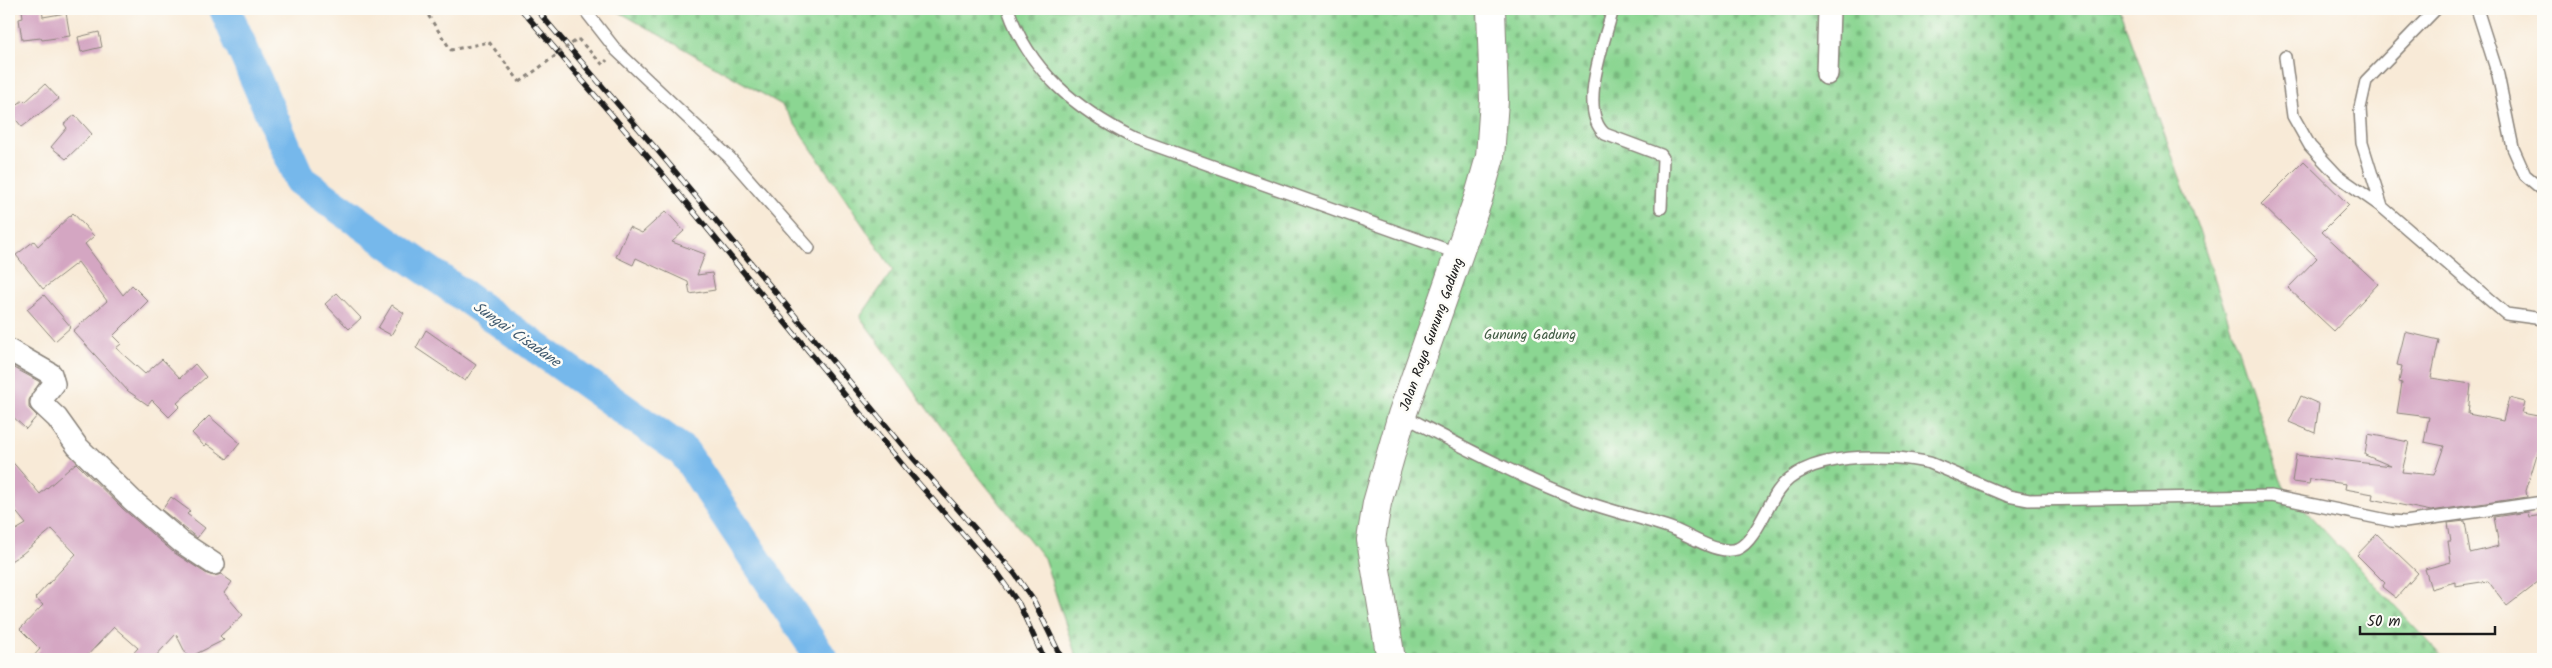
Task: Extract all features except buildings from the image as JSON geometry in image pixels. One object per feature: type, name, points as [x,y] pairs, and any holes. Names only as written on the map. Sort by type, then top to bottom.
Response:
[{"type":"street","name":"Jalan Raya Gunung Gadung","points":[[1391,659],[1371,540],[1377,503],[1402,415],[1460,254],[1490,157],[1494,100],[1491,9]]},
{"type":"street","points":[[1827,74],[1829,9]]},
{"type":"street","points":[[9,350],[51,374],[54,384],[41,403],[57,418],[77,446],[132,500],[181,542],[214,564]]},
{"type":"lane","points":[[584,9],[616,50],[730,158],[809,248]]},
{"type":"lane","points":[[1008,9],[1016,31],[1030,56],[1047,76],[1089,112],[1110,126],[1134,138],[1460,254]]},
{"type":"lane","points":[[1613,9],[1593,92],[1592,106],[1594,118],[1597,128],[1605,134],[1661,155],[1663,158],[1661,208]]},
{"type":"lane","points":[[2382,207],[2362,144],[2360,108],[2366,81],[2436,9]]},
{"type":"lane","points":[[2477,9],[2498,75],[2513,148],[2525,174],[2543,190]]},
{"type":"lane","points":[[2285,58],[2294,116],[2310,146],[2338,176],[2382,207],[2506,314],[2543,319]]},
{"type":"lane","points":[[1402,415],[1499,466],[1573,498],[1672,529],[1717,548],[1730,550],[1748,542],[1778,490],[1788,479],[1817,464],[1851,459],[1886,458],[1917,460],[1930,463],[2008,496],[2029,500],[2271,496],[2405,522],[2543,502]]},
{"type":"path","points":[[424,9],[451,50],[489,42],[520,82],[578,39],[603,64],[616,50]]},
{"type":"green space","name":"Gunung Gadung","points":[[614,9],[2120,9],[2199,231],[2283,487],[2445,659],[1077,659],[1044,558],[955,447],[860,317],[893,270],[782,105]]},
{"type":"waterway","name":"Sungai Cisadane","points":[[225,9],[300,180],[684,452],[822,659]]},
{"type":"railway","points":[[521,9],[659,170],[906,469],[996,572],[1019,604],[1044,659]]},
{"type":"railway","points":[[536,9],[664,158],[913,458],[1015,574],[1034,601],[1062,659]]}]
